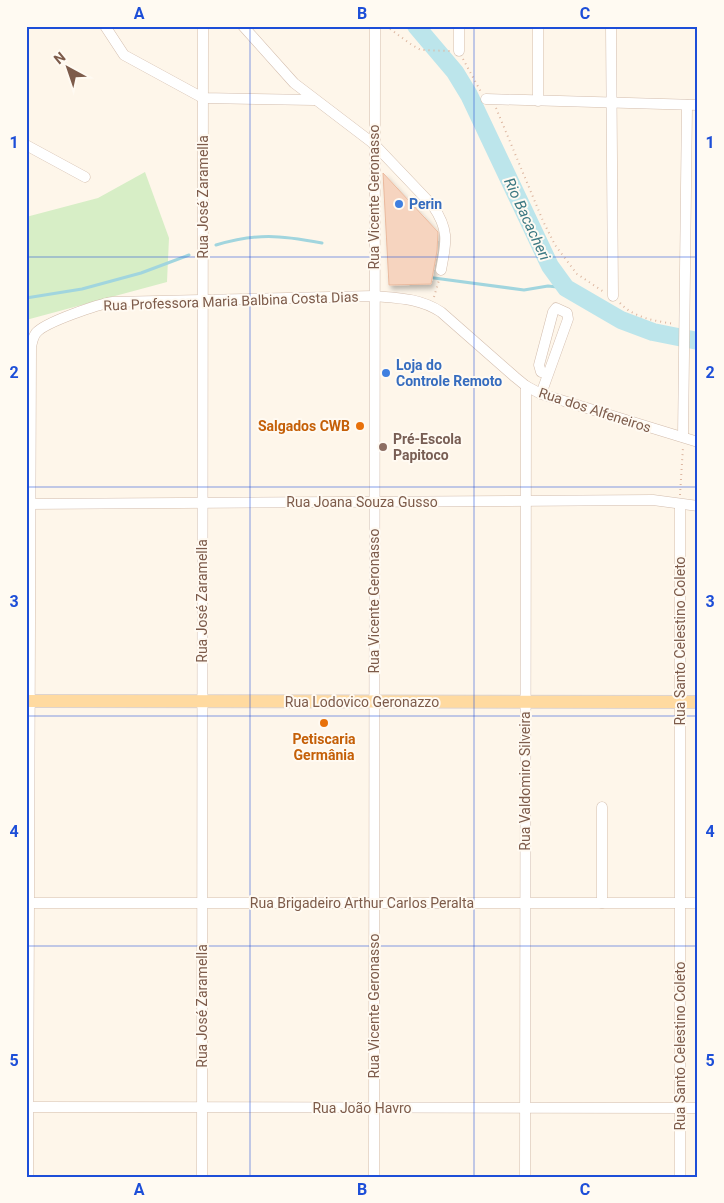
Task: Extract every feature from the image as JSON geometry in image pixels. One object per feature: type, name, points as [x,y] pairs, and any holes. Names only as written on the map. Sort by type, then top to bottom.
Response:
[{"type":"main road","name":"Rua Lodovico Geronazzo","points":[[28,701],[698,702]]},
{"type":"street","points":[[105,26],[124,55],[203,98],[314,100]]},
{"type":"street","name":"Rua José Zaramella","points":[[202,1177],[203,26]]},
{"type":"street","points":[[243,26],[281,70],[314,100],[374,144],[422,194],[441,218],[445,229],[446,238],[441,270]]},
{"type":"street","name":"Rua Vicente Geronasso","points":[[374,26],[374,1177]]},
{"type":"street","points":[[459,26],[459,51]]},
{"type":"street","points":[[538,26],[538,101]]},
{"type":"street","points":[[611,26],[613,296]]},
{"type":"street","points":[[486,99],[698,105]]},
{"type":"street","points":[[683,437],[687,105]]},
{"type":"street","points":[[26,145],[86,177]]},
{"type":"street","name":"Rua Professora Maria Balbina Costa Dias","points":[[29,504],[31,348],[36,333],[47,326],[103,304],[374,296],[408,298],[432,306]]},
{"type":"street","name":"Rua dos Alfeneiros","points":[[432,306],[526,386],[541,394],[698,442]]},
{"type":"street","points":[[541,394],[568,319],[567,313],[556,308],[553,312],[539,365],[541,372],[548,374]]},
{"type":"street","name":"Rua Valdomiro Silveira","points":[[525,1177],[526,386]]},
{"type":"street","name":"Rua Joana Souza Gusso","points":[[29,504],[653,500],[698,506]]},
{"type":"street","points":[[28,1177],[29,504]]},
{"type":"street","name":"Rua Santo Celestino Coleto","points":[[680,505],[680,1177]]},
{"type":"street","points":[[602,807],[602,903]]},
{"type":"street","name":"Rua Brigadeiro Arthur Carlos Peralta","points":[[28,902],[698,903]]},
{"type":"street","name":"Rua João Havro","points":[[27,1108],[698,1108]]},
{"type":"path","points":[[386,26],[421,50],[459,51],[486,99],[495,107],[554,244],[577,274],[613,296],[627,310],[642,317],[684,329]]},
{"type":"path","points":[[680,505],[683,437]]},
{"type":"green space","points":[[145,172],[169,238],[167,282],[26,320],[26,217],[98,198]]},
{"type":"building","name":"Perin","points":[[383,173],[438,232],[437,251],[431,284],[389,285]]},
{"type":"waterway","name":"Rio Bacacheri","points":[[416,26],[455,72],[469,95],[550,266],[566,288],[621,320],[653,332],[698,341]]},
{"type":"waterway","points":[[216,245],[244,238],[257,237],[293,238],[322,243]]},
{"type":"waterway","points":[[26,298],[82,289],[141,273],[189,255]]},
{"type":"waterway","points":[[434,278],[524,290],[548,286],[566,288]]},
{"type":"place","name":"Perin","points":[[399,204]]},
{"type":"place","name":"Loja do Controle Remoto","points":[[386,373]]},
{"type":"place","name":"Salgados CWB","points":[[360,426]]},
{"type":"place","name":"Pré-Escola Papitoco","points":[[383,447]]},
{"type":"place","name":"Petiscaria Germânia","points":[[324,723]]}]
